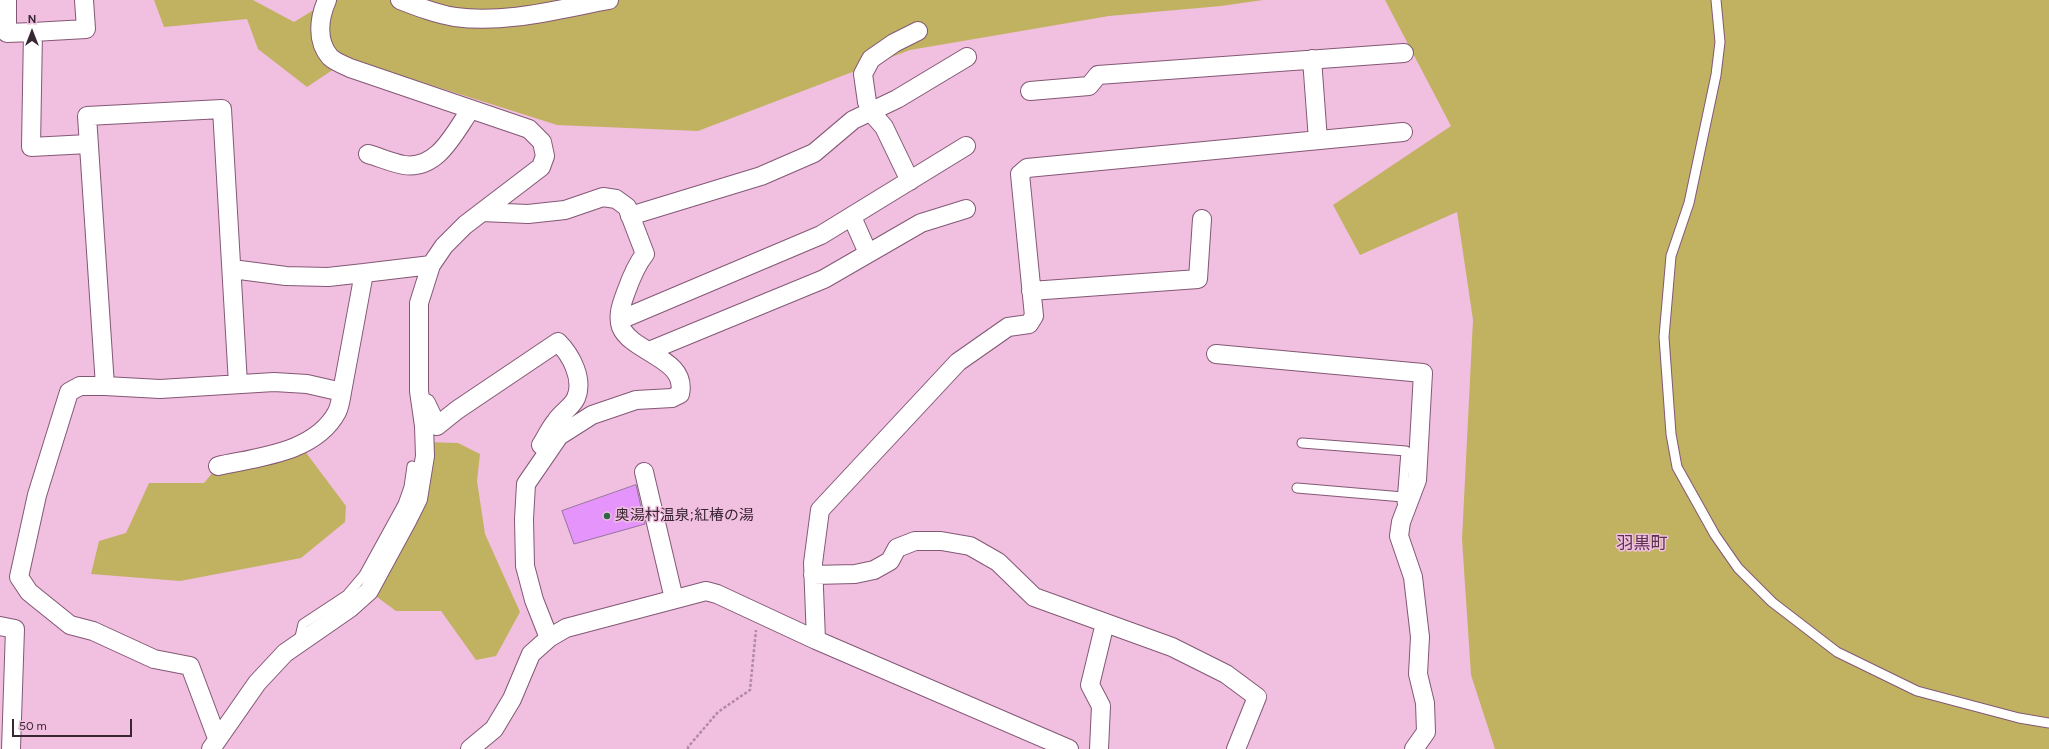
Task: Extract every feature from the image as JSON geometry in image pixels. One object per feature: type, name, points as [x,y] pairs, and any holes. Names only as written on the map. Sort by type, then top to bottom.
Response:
[{"type":"street","points":[[7,0],[7,33],[86,28],[84,0]]},
{"type":"street","points":[[214,744],[258,683],[285,653],[350,608],[369,591],[418,500],[425,456],[424,426],[419,391],[419,303],[431,265],[444,246],[465,225],[541,167],[545,156],[542,142],[529,129],[350,68],[330,58],[322,42],[320,27],[321,14],[327,0]]},
{"type":"street","points":[[400,0],[426,10],[455,17],[492,20],[609,0]]},
{"type":"street","points":[[910,181],[884,127],[871,112],[867,102],[863,74],[871,59],[894,43],[918,31]]},
{"type":"street","points":[[33,32],[31,147],[88,144]]},
{"type":"street","points":[[1030,91],[1089,86],[1098,75],[1404,53]]},
{"type":"street","points":[[630,216],[761,176],[814,153],[852,120],[897,99],[967,56]]},
{"type":"street","points":[[1312,59],[1318,140]]},
{"type":"street","points":[[105,386],[87,116],[222,109],[238,384]]},
{"type":"street","points":[[368,154],[404,165],[428,162],[439,155],[471,109]]},
{"type":"street","points":[[816,640],[813,575],[820,510],[958,362],[1008,327],[1029,324],[1034,316],[1020,174],[1027,168],[1403,132]]},
{"type":"street","points":[[620,320],[821,235],[966,146]]},
{"type":"street","points":[[482,212],[528,214],[565,210],[603,198],[616,199],[627,207],[645,254],[633,274],[621,305],[621,328],[630,339],[660,358],[678,376],[682,385],[680,394],[672,398],[636,400],[592,415],[559,436],[526,484]]},
{"type":"street","points":[[649,351],[824,278],[921,223],[966,209]]},
{"type":"street","points":[[852,217],[868,253]]},
{"type":"street","points":[[1031,291],[1198,278],[1202,219]]},
{"type":"street","points":[[232,269],[286,276],[328,277],[431,265]]},
{"type":"street","points":[[218,466],[300,446],[322,432],[337,412],[364,273]]},
{"type":"street","points":[[419,391],[438,426],[457,410],[558,342],[566,350],[574,364],[578,385],[576,398],[556,421],[528,468],[526,484],[524,519],[525,566],[534,600],[549,638]]},
{"type":"street","points":[[1216,354],[1423,373],[1417,480],[1401,522],[1399,536],[1413,577],[1420,637],[1418,674],[1425,703],[1426,732],[1414,749]]},
{"type":"street","points":[[214,744],[190,666],[154,659],[93,631],[70,625],[29,592],[19,577],[37,495],[69,392],[80,386],[160,389],[274,382],[307,384],[342,392]]},
{"type":"street","points":[[644,472],[674,599]]},
{"type":"street","points":[[813,575],[855,574],[874,570],[890,561],[897,548],[915,541],[941,541],[970,546],[998,562],[1034,597],[1172,647],[1226,674],[1257,697],[1236,749]]},
{"type":"street","points":[[470,749],[494,729],[512,699],[531,654],[549,638],[566,628],[706,591],[717,594],[816,640],[1069,749]]},
{"type":"street","points":[[1099,749],[1101,706],[1090,685],[1105,623]]},
{"type":"street","points":[[0,626],[15,629],[11,749]]},
{"type":"lane","points":[[1716,0],[1720,42],[1716,75],[1689,203],[1671,256],[1665,330],[1671,434],[1677,467],[1715,535],[1738,568],[1772,602],[1837,652],[1917,690],[2019,718],[2049,723]]},
{"type":"lane","points":[[1302,443],[1406,452],[1401,522]]},
{"type":"lane","points":[[299,643],[303,624],[347,595],[364,575],[403,504],[409,488],[412,466]]},
{"type":"lane","points":[[1297,488],[1403,497]]},
{"type":"path","points":[[688,749],[688,747],[718,712],[750,690],[759,613]]},
{"type":"shaded area","points":[[154,0],[253,0],[294,22],[330,0],[1263,0],[1221,6],[1109,16],[910,50],[698,131],[557,125],[349,59],[307,87],[258,49],[247,19],[164,27]]},
{"type":"shaded area","points":[[1385,0],[2049,0],[2049,749],[1495,749],[1471,675],[1462,539],[1473,320],[1457,212],[1360,255],[1333,205],[1451,126]]},
{"type":"shaded area","points":[[425,442],[458,443],[480,454],[477,481],[485,534],[520,612],[496,656],[476,660],[441,611],[396,611],[369,591]]},
{"type":"shaded area","points":[[301,446],[346,506],[345,522],[301,558],[180,581],[91,574],[99,541],[126,533],[149,483],[204,483],[218,466]]},
{"type":"building","name":"奥湯村温泉;紅椿の湯","points":[[636,485],[645,524],[574,544],[562,511]]},
{"type":"place","name":"奥湯村温泉;紅椿の湯","points":[[607,516]]},
{"type":"district","name":"羽黒町","points":[[1642,544]]}]
